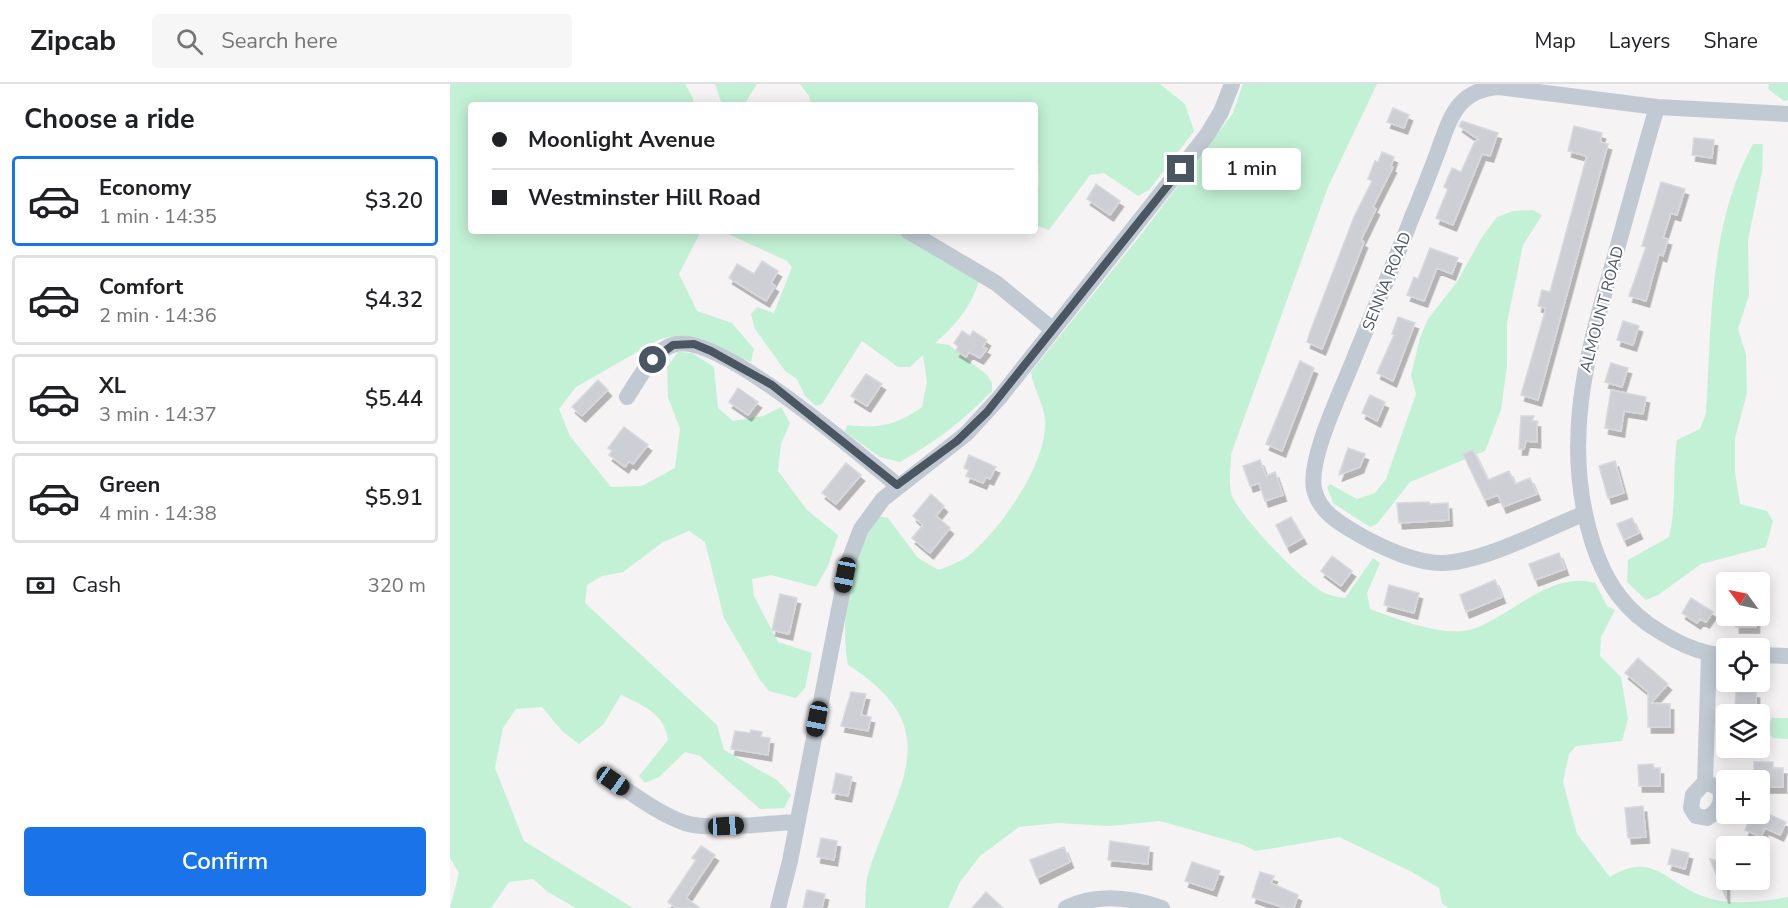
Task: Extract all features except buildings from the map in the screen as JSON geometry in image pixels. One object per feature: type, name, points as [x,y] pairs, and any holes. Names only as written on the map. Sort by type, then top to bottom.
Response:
[{"type":"street","points":[[778,908],[848,563],[869,515],[897,485],[957,441],[976,424],[1000,397],[1207,135],[1221,112],[1232,84]]},
{"type":"street","name":"SENNA ROAD","points":[[1583,514],[1481,556],[1457,562],[1430,562],[1382,546],[1328,514],[1314,489],[1316,464],[1326,428],[1409,226],[1451,116],[1463,100],[1478,91],[1499,87],[1657,107],[1788,114]]},
{"type":"street","name":"ALMOUNT ROAD","points":[[1657,107],[1586,359],[1578,432],[1583,514],[1605,577],[1626,606],[1670,639],[1716,655]]},
{"type":"street","points":[[913,234],[996,283],[1052,329]]},
{"type":"street","points":[[627,397],[644,371],[666,348],[683,343],[704,347],[772,385],[897,485]]},
{"type":"street","points":[[1705,782],[1709,654]]},
{"type":"street","points":[[1770,655],[1788,656]]},
{"type":"street","points":[[613,781],[660,812],[688,824],[726,826],[797,822]]},
{"type":"street","points":[[764,908],[784,883]]},
{"type":"street","points":[[1066,908],[1089,899],[1125,898],[1162,908]]},
{"type":"green space","points":[[450,84],[685,84],[693,102],[468,102],[468,234],[699,234],[679,274],[697,311],[732,323],[754,349],[751,362],[682,335],[660,339],[576,387],[559,409],[570,436],[611,487],[642,486],[675,468],[680,429],[668,397],[667,367],[678,352],[692,353],[714,367],[718,408],[733,421],[763,416],[781,407],[790,423],[781,444],[778,471],[807,510],[838,535],[828,566],[816,587],[771,575],[752,579],[754,596],[778,642],[812,653],[805,688],[796,698],[769,691],[760,680],[724,618],[705,542],[689,531],[663,542],[623,572],[602,576],[587,585],[585,603],[717,725],[724,750],[777,780],[791,795],[784,808],[760,809],[700,756],[685,752],[659,777],[645,783],[639,776],[668,740],[666,731],[658,717],[652,712],[621,695],[603,725],[579,744],[562,731],[542,707],[516,709],[503,728],[495,768],[524,841],[633,908],[576,908],[548,892],[533,879],[509,882],[491,908],[450,908],[459,873],[450,858]]},
{"type":"green space","points":[[715,84],[757,84],[746,102],[721,102]]},
{"type":"green space","points":[[800,84],[1160,84],[1185,104],[1194,131],[1149,190],[1138,196],[1104,173],[1090,175],[1049,230],[1038,226],[1038,102],[810,102],[809,96]]},
{"type":"green space","points":[[1243,84],[1377,84],[1328,187],[1231,454],[1231,492],[1238,506],[1289,565],[1317,588],[1329,595],[1345,598],[1373,558],[1380,563],[1367,593],[1370,609],[1435,629],[1462,631],[1473,629],[1548,588],[1579,581],[1595,583],[1607,606],[1615,610],[1601,637],[1600,656],[1621,677],[1628,719],[1622,741],[1576,746],[1569,754],[1563,782],[1577,834],[1610,877],[1638,867],[1649,868],[1692,891],[1715,900],[1757,902],[1788,897],[1788,908],[1448,908],[1442,903],[1439,888],[1410,871],[1339,837],[1256,851],[1241,844],[1160,821],[1110,826],[1058,823],[1019,827],[980,856],[960,882],[948,908],[865,908],[868,875],[901,785],[907,760],[907,736],[898,712],[879,689],[848,665],[846,608],[854,569],[869,532],[878,516],[888,518],[918,558],[939,570],[968,556],[994,530],[1020,494],[1039,456],[1044,437],[1044,414],[1031,372],[1143,232],[1233,113]]},
{"type":"green space","points":[[1769,84],[1788,84],[1788,100],[1784,101],[1768,89]]},
{"type":"green space","points":[[1753,144],[1763,144],[1762,172],[1748,240],[1749,295],[1738,329],[1746,355],[1747,393],[1735,438],[1735,472],[1740,504],[1767,511],[1773,521],[1766,547],[1701,564],[1658,595],[1646,600],[1627,582],[1628,560],[1669,537],[1673,513],[1677,440],[1700,429],[1706,413],[1712,310],[1720,241],[1738,175]]},
{"type":"green space","points":[[1533,210],[1542,215],[1523,245],[1507,323],[1507,365],[1501,410],[1485,451],[1410,482],[1377,524],[1370,527],[1333,503],[1327,487],[1330,484],[1357,499],[1375,493],[1386,479],[1416,394],[1411,375],[1420,338],[1428,319],[1457,282],[1482,237],[1497,217],[1513,211]]},
{"type":"green space","points":[[728,234],[901,234],[979,281],[962,315],[935,343],[949,345],[987,375],[992,383],[992,391],[949,430],[900,462],[880,457],[845,432],[847,425],[878,426],[896,422],[922,407],[927,382],[923,355],[910,367],[898,367],[862,341],[822,404],[816,406],[805,396],[797,379],[786,372],[755,329],[751,314],[757,307],[774,313],[792,267],[787,261]]},
{"type":"green space","points":[[1772,718],[1788,718],[1788,739],[1773,738],[1770,735]]},
{"type":"route","points":[[653,360],[673,345],[683,343],[704,347],[772,385],[897,485],[966,434],[987,412],[1181,169]]}]
